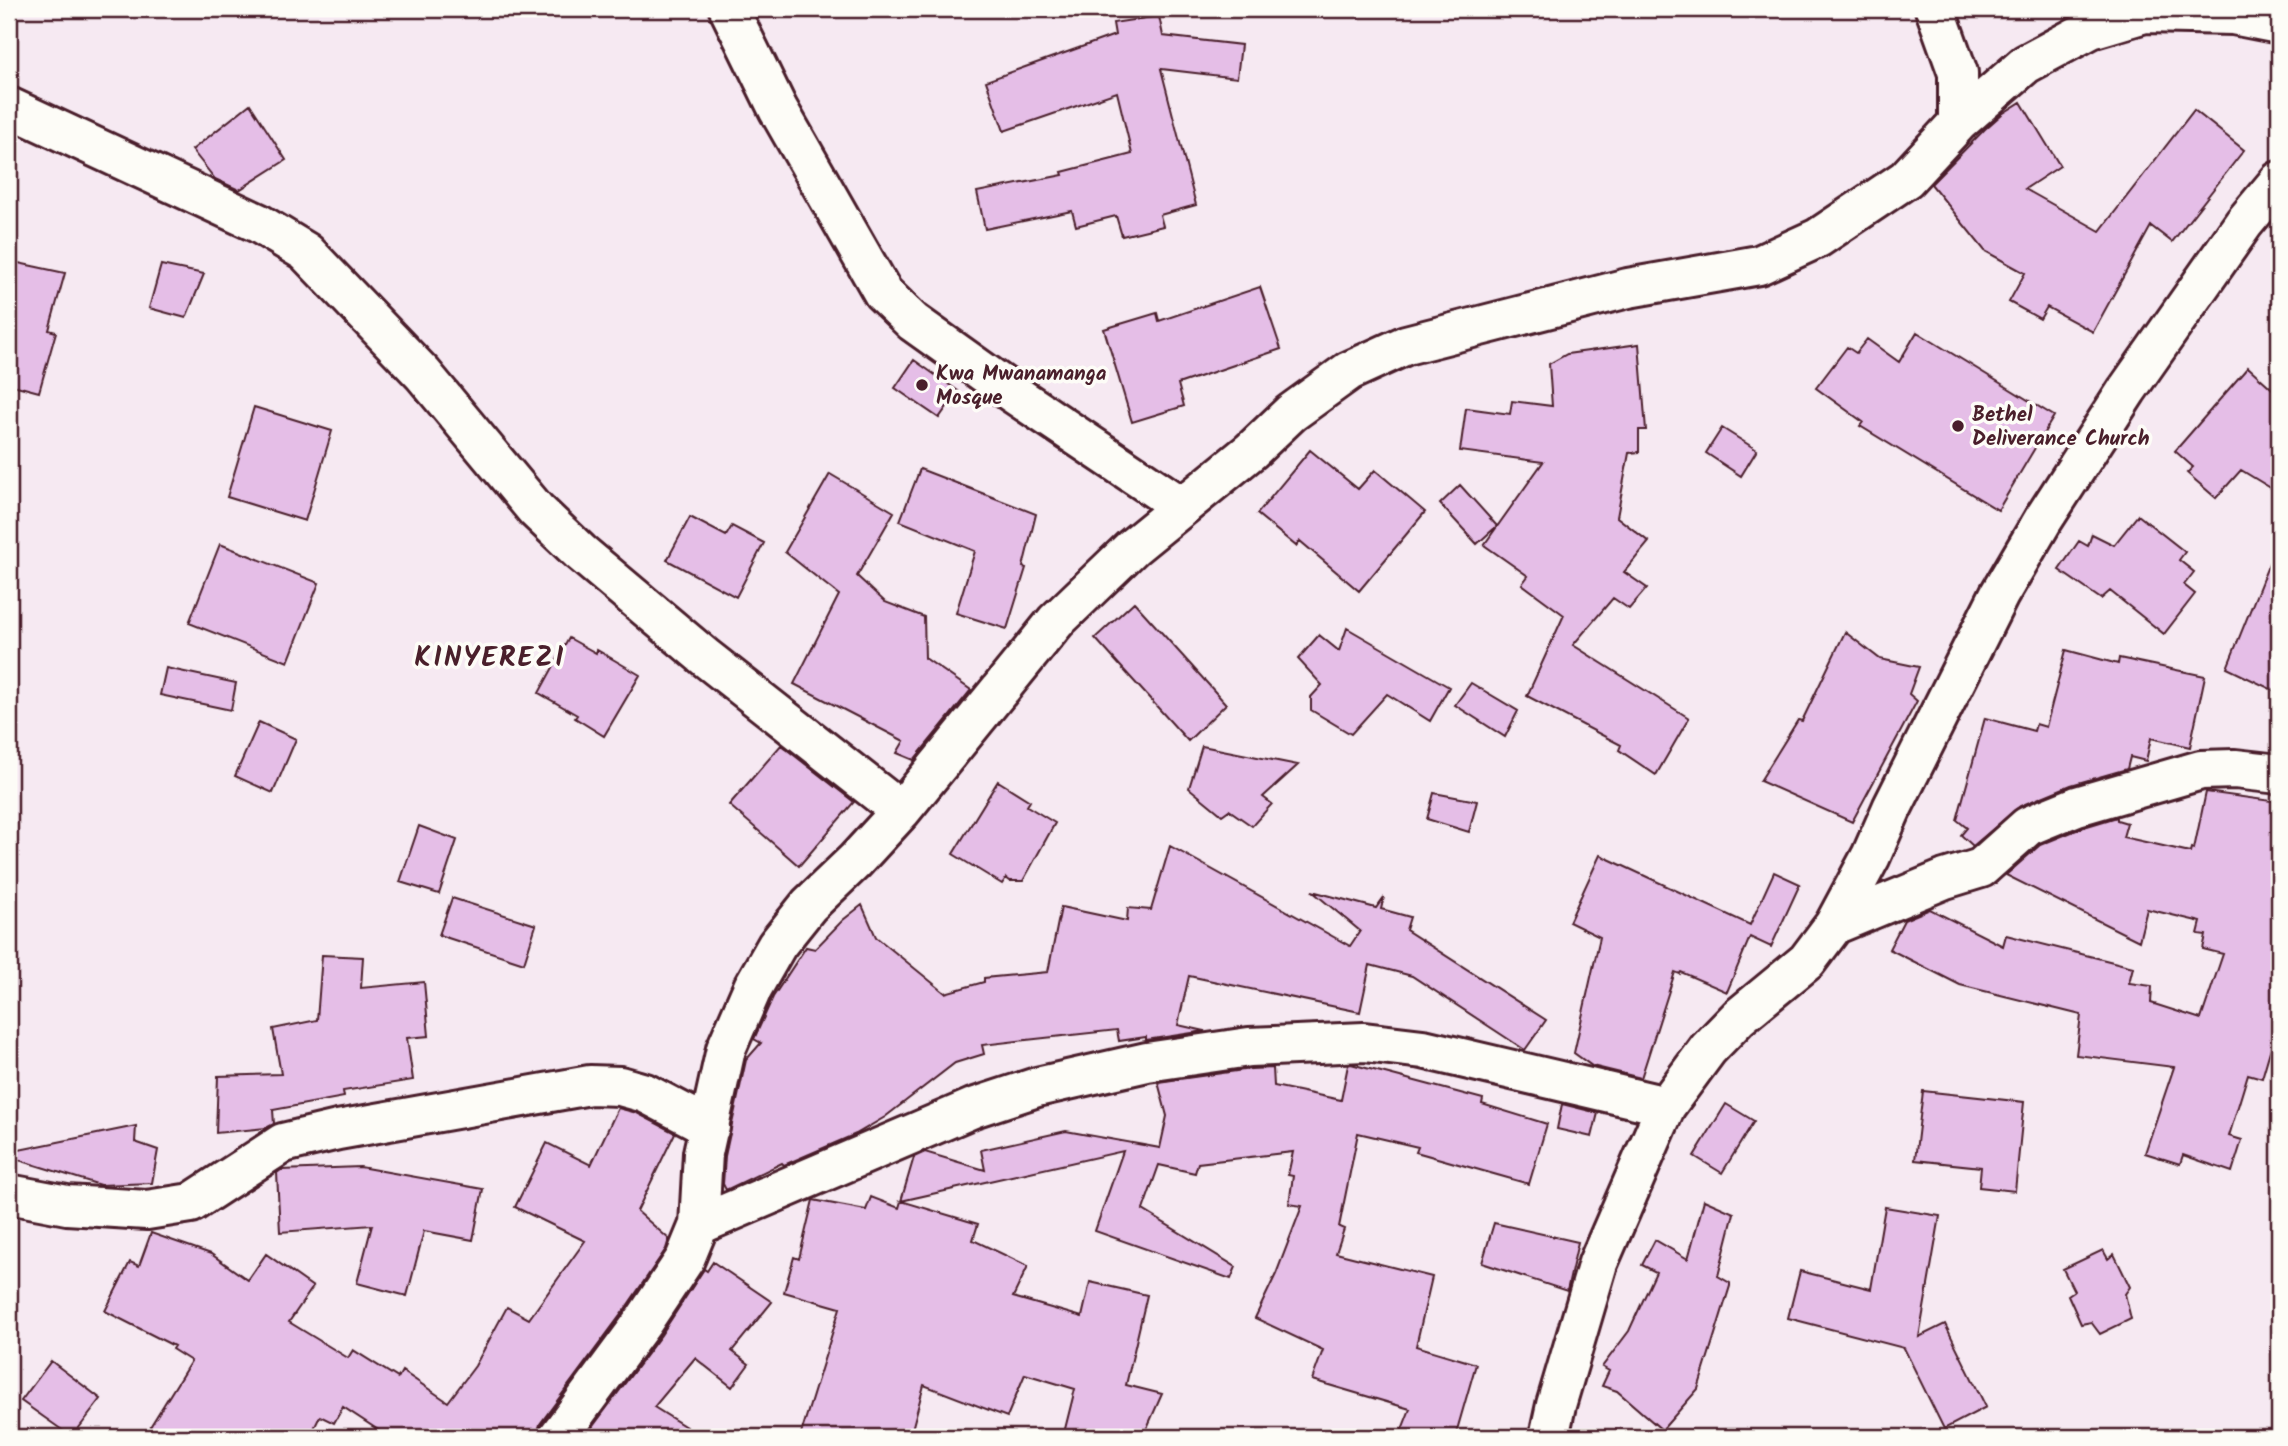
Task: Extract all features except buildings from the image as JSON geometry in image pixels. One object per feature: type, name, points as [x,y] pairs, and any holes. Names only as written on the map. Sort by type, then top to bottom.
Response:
[{"type":"street","points":[[729,9],[778,109],[883,293],[913,322],[1014,394],[1181,506]]},
{"type":"street","points":[[1935,9],[1958,73],[1958,123]]},
{"type":"street","points":[[558,1437],[643,1322],[685,1259],[699,1225],[703,1153],[726,1049],[753,987],[777,945],[809,905],[855,862],[901,811],[1056,621],[1133,547],[1251,451],[1292,413],[1349,371],[1406,345],[1628,288],[1759,265],[1818,238],[1906,179],[1958,123],[2026,64],[2091,29],[2145,13],[2233,15],[2279,24]]},
{"type":"street","points":[[9,107],[258,223],[306,252],[423,374],[536,510],[580,552],[706,658],[901,811]]},
{"type":"street","points":[[1549,1437],[1598,1263],[1666,1106],[1707,1049],[1739,1017],[1807,961],[1834,925],[1871,856],[1892,808],[1999,595],[2043,520],[2127,390],[2245,223],[2279,181]]},
{"type":"street","points":[[1834,925],[1981,868],[2028,826],[2077,806],[2201,770],[2235,769],[2279,774]]},
{"type":"street","points":[[699,1225],[973,1108],[1037,1087],[1147,1062],[1249,1047],[1364,1042],[1423,1049],[1666,1106]]},
{"type":"street","points":[[9,1194],[67,1205],[147,1210],[191,1203],[283,1143],[338,1130],[590,1085],[620,1086],[645,1093],[710,1127]]},
{"type":"place","name":"Kwa Mwanamanga Mosque","points":[[922,385]]},
{"type":"place","name":"Bethel Deliverance Church","points":[[1958,426]]},
{"type":"district","name":"KINYEREZI","points":[[490,656]]}]
